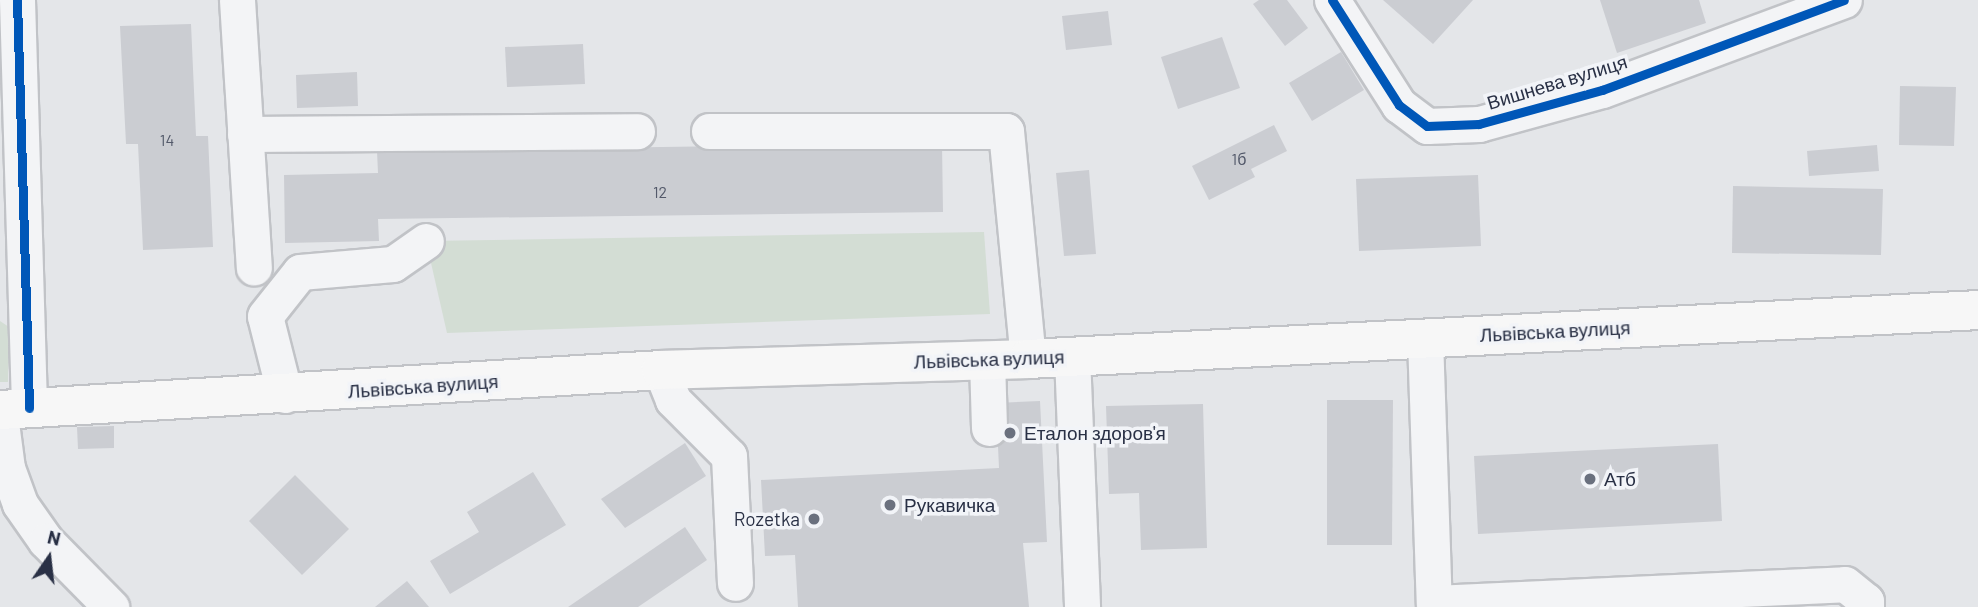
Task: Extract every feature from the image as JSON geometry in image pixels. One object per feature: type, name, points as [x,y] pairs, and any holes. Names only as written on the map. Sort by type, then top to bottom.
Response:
[{"type":"main road","name":"Львівська вулиця","points":[[10,411],[164,398],[285,396],[661,370],[1028,359],[1978,310]]},
{"type":"street","points":[[18,0],[13,313],[7,468],[20,504],[46,541],[111,607]]},
{"type":"street","points":[[237,0],[254,267]]},
{"type":"street","name":"Вишнева вулиця","points":[[1332,0],[1399,105],[1427,126],[1479,124],[1602,90],[1844,0]]},
{"type":"street","points":[[246,134],[637,131]]},
{"type":"street","points":[[709,131],[1006,131],[1028,359]]},
{"type":"street","points":[[285,396],[265,316],[300,272],[394,264],[426,241]]},
{"type":"street","points":[[1426,338],[1434,603],[1845,584],[1866,601],[1866,607]]},
{"type":"street","points":[[1072,356],[1082,607]]},
{"type":"street","points":[[987,360],[989,428]]},
{"type":"street","points":[[661,370],[673,400],[729,456],[735,583]]},
{"type":"shaded area","points":[[984,232],[990,314],[447,333],[426,241]]},
{"type":"shaded area","points":[[0,321],[9,327],[8,382],[0,382]]},
{"type":"building","points":[[1259,0],[1287,0],[1308,28],[1285,46],[1253,4]]},
{"type":"building","points":[[1383,0],[1473,0],[1433,44]]},
{"type":"building","points":[[1600,0],[1699,0],[1706,23],[1617,53]]},
{"type":"building","points":[[1108,11],[1112,45],[1066,50],[1062,16]]},
{"type":"building","points":[[191,24],[196,136],[208,136],[213,247],[143,250],[138,144],[126,144],[120,26]]},
{"type":"building","points":[[1222,37],[1240,88],[1178,109],[1161,57]]},
{"type":"building","points":[[583,44],[585,84],[507,87],[505,47]]},
{"type":"building","points":[[1341,52],[1364,90],[1312,121],[1289,83]]},
{"type":"building","points":[[357,72],[358,106],[297,108],[296,75]]},
{"type":"building","points":[[1900,86],[1956,87],[1954,146],[1899,145]]},
{"type":"building","points":[[1274,125],[1287,151],[1251,169],[1255,177],[1209,200],[1192,166]]},
{"type":"building","points":[[942,143],[943,212],[378,219],[379,241],[285,243],[284,175],[378,173],[377,151]]},
{"type":"building","points":[[1877,145],[1879,171],[1809,176],[1807,151]]},
{"type":"building","points":[[1089,170],[1096,254],[1064,256],[1056,173]]},
{"type":"building","points":[[1478,175],[1481,246],[1359,251],[1356,179]]},
{"type":"building","points":[[1733,186],[1883,189],[1881,255],[1732,253]]},
{"type":"building","points":[[1327,400],[1393,400],[1392,545],[1327,545]]},
{"type":"building","points":[[1040,401],[1047,542],[1023,543],[1029,607],[798,607],[795,555],[765,556],[761,480],[999,468],[996,403]]},
{"type":"building","points":[[1203,404],[1207,548],[1141,550],[1139,493],[1109,494],[1106,406]]},
{"type":"building","points":[[114,426],[114,448],[78,449],[77,427]]},
{"type":"building","points":[[685,443],[706,476],[625,528],[601,499]]},
{"type":"building","points":[[1718,444],[1722,521],[1478,534],[1474,456]]},
{"type":"building","points":[[533,472],[566,525],[450,594],[430,561],[479,532],[467,512]]},
{"type":"building","points":[[295,475],[349,529],[302,575],[249,521]]},
{"type":"building","points":[[685,527],[707,560],[638,607],[568,607]]},
{"type":"building","points":[[407,581],[429,607],[375,607]]},
{"type":"cycle path","points":[[17,0],[29,408]]},
{"type":"cycle path","points":[[1332,0],[1399,105],[1427,126],[1479,124],[1602,90],[1844,0]]},
{"type":"place","name":"Еталон здоров'я","points":[[1010,433]]},
{"type":"place","name":"Атб","points":[[1590,479]]},
{"type":"place","name":"Рукавичка","points":[[890,505]]},
{"type":"place","name":"Rozetka","points":[[814,519]]}]
